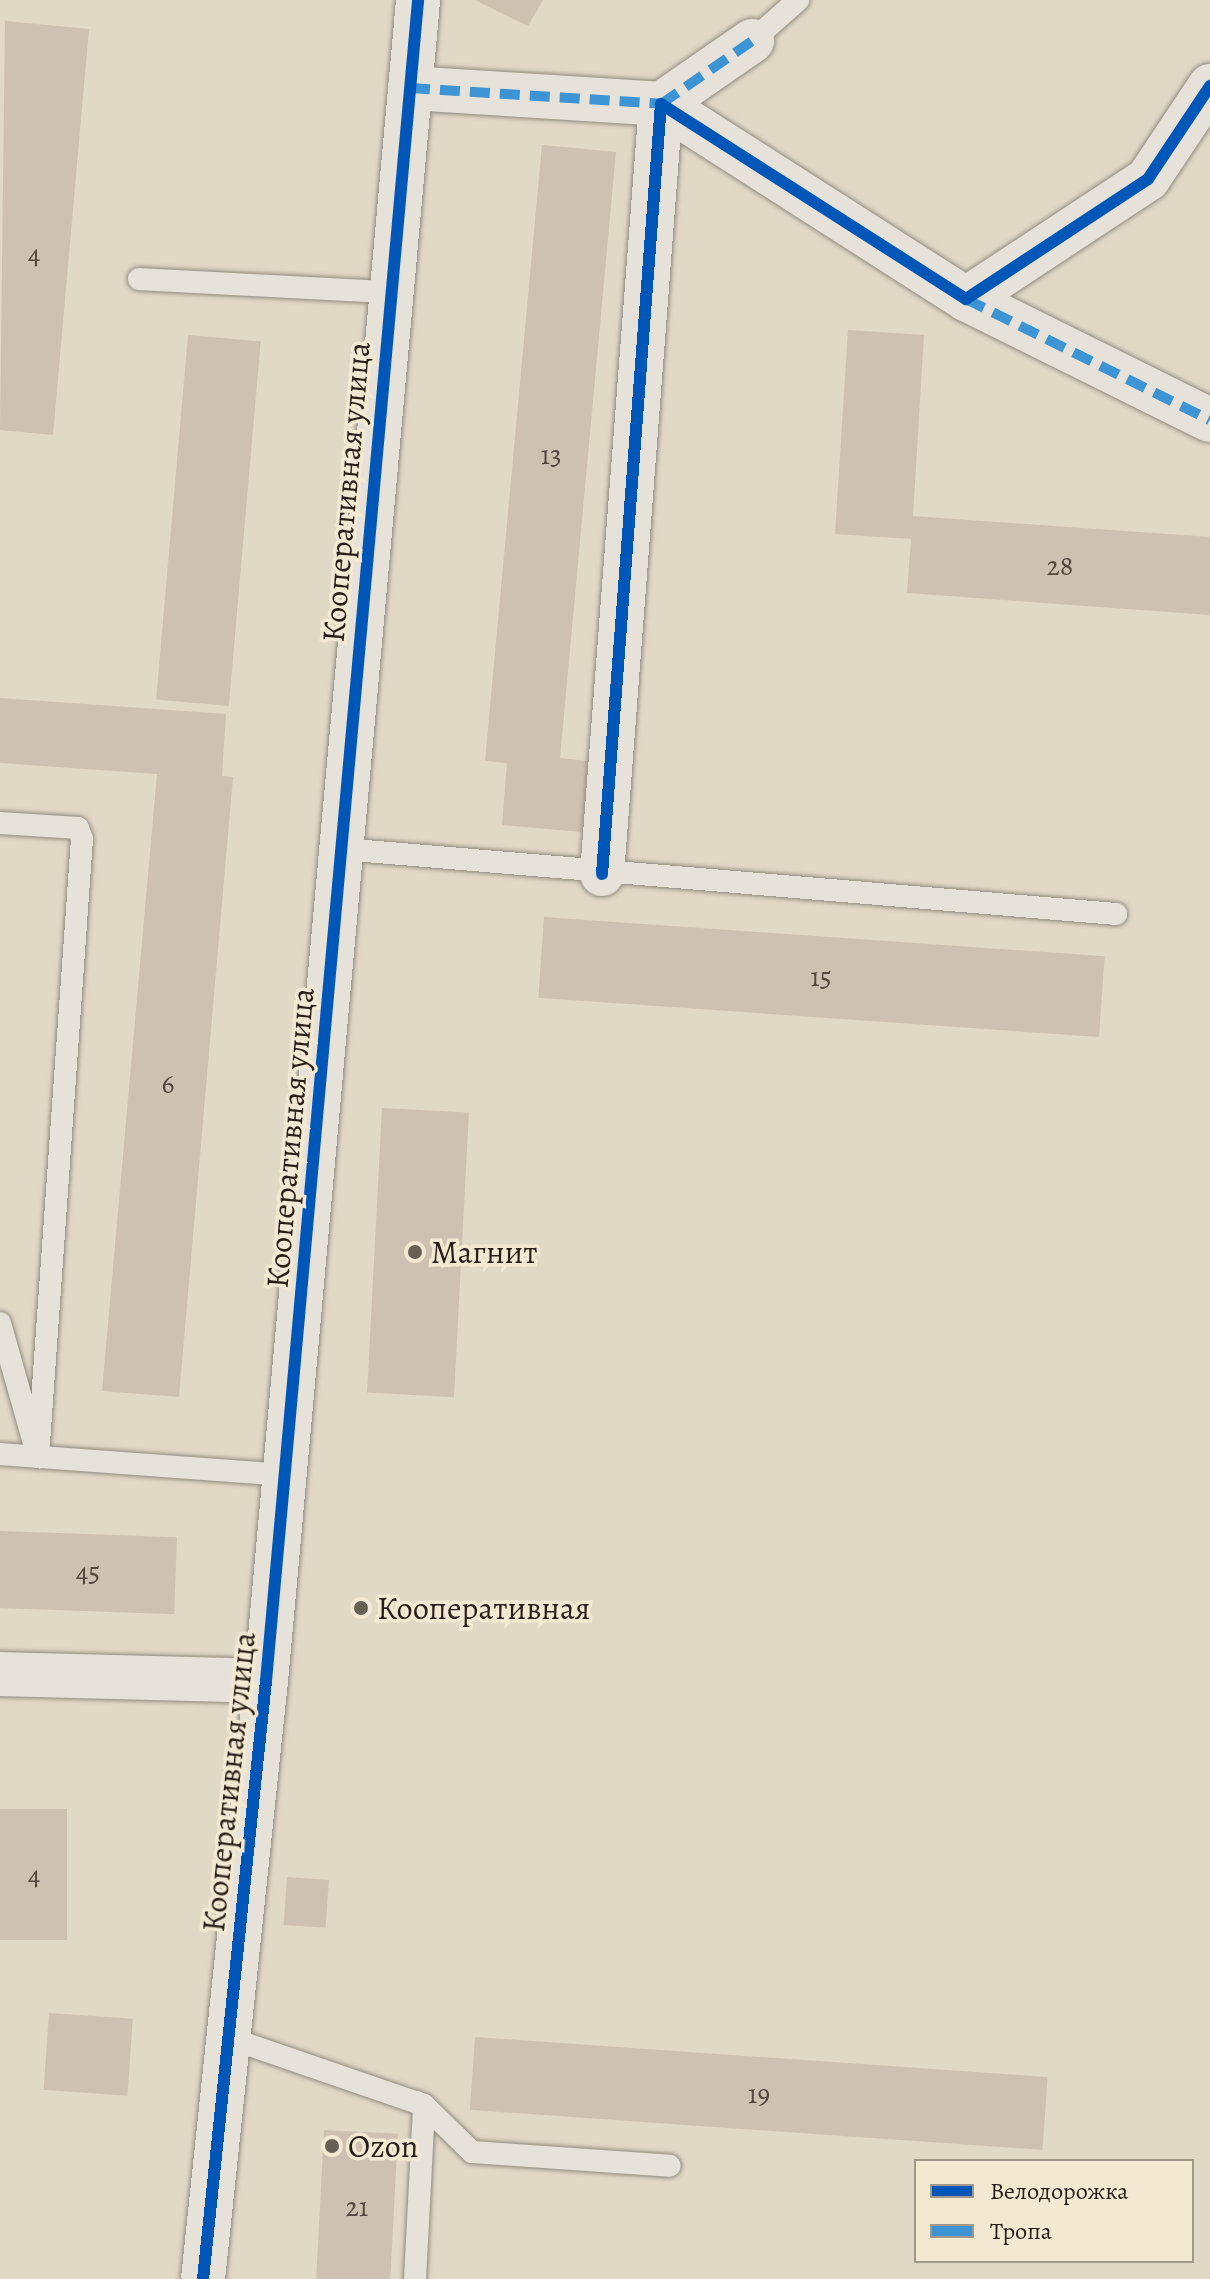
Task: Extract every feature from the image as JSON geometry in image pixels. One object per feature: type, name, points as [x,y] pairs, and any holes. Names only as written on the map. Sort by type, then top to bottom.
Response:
[{"type":"street","name":"Кооперативная улица","points":[[203,2279],[266,1681],[389,292],[418,0]]},
{"type":"street","points":[[661,104],[752,41]]},
{"type":"street","points":[[966,299],[1148,179],[1210,86]]},
{"type":"street","points":[[410,88],[661,104],[966,299],[1210,420]]},
{"type":"street","points":[[602,874],[661,104]]},
{"type":"street","points":[[0,1674],[266,1681]]},
{"type":"lane","points":[[752,41],[798,0]]},
{"type":"lane","points":[[139,279],[389,292]]},
{"type":"lane","points":[[0,823],[78,828],[82,839],[38,1457]]},
{"type":"lane","points":[[342,849],[602,874],[1116,914]]},
{"type":"lane","points":[[0,1323],[38,1457]]},
{"type":"lane","points":[[0,1454],[285,1475]]},
{"type":"lane","points":[[229,2038],[424,2105],[472,2152],[670,2166]]},
{"type":"lane","points":[[415,2279],[424,2105]]},
{"type":"building","points":[[475,0],[543,0],[528,26]]},
{"type":"building","points":[[5,21],[89,29],[53,435],[0,430]]},
{"type":"building","points":[[542,145],[616,152],[560,758],[588,761],[582,832],[502,825],[507,763],[485,761]]},
{"type":"building","points":[[848,330],[924,335],[913,516],[1210,537],[1210,615],[907,593],[911,539],[835,534]]},
{"type":"building","points":[[188,335],[261,341],[229,706],[156,700]]},
{"type":"building","points":[[0,698],[226,714],[222,776],[233,777],[179,1397],[102,1391],[157,774],[0,763]]},
{"type":"building","points":[[544,917],[1105,956],[1099,1037],[538,998]]},
{"type":"building","name":"Магнит","points":[[382,1108],[469,1113],[454,1397],[367,1393]]},
{"type":"building","points":[[0,1531],[177,1537],[174,1614],[0,1608]]},
{"type":"building","points":[[0,1809],[67,1809],[67,1940],[0,1940]]},
{"type":"building","points":[[287,1877],[329,1880],[326,1928],[284,1925]]},
{"type":"building","points":[[49,2013],[133,2019],[127,2096],[44,2090]]},
{"type":"building","points":[[475,2037],[1048,2077],[1043,2150],[470,2110]]},
{"type":"building","points":[[324,2130],[398,2134],[390,2279],[316,2279]]},
{"type":"marked path","points":[[410,88],[661,104],[752,41]]},
{"type":"marked path","points":[[966,299],[1210,420]]},
{"type":"cycle path","points":[[203,2279],[266,1681],[418,0]]},
{"type":"cycle path","points":[[602,874],[661,104],[966,299],[1148,179],[1210,86]]},
{"type":"place","name":"Магнит","points":[[415,1252]]},
{"type":"place","name":"Кооперативная","points":[[361,1608]]},
{"type":"place","name":"Ozon","points":[[332,2146]]}]
